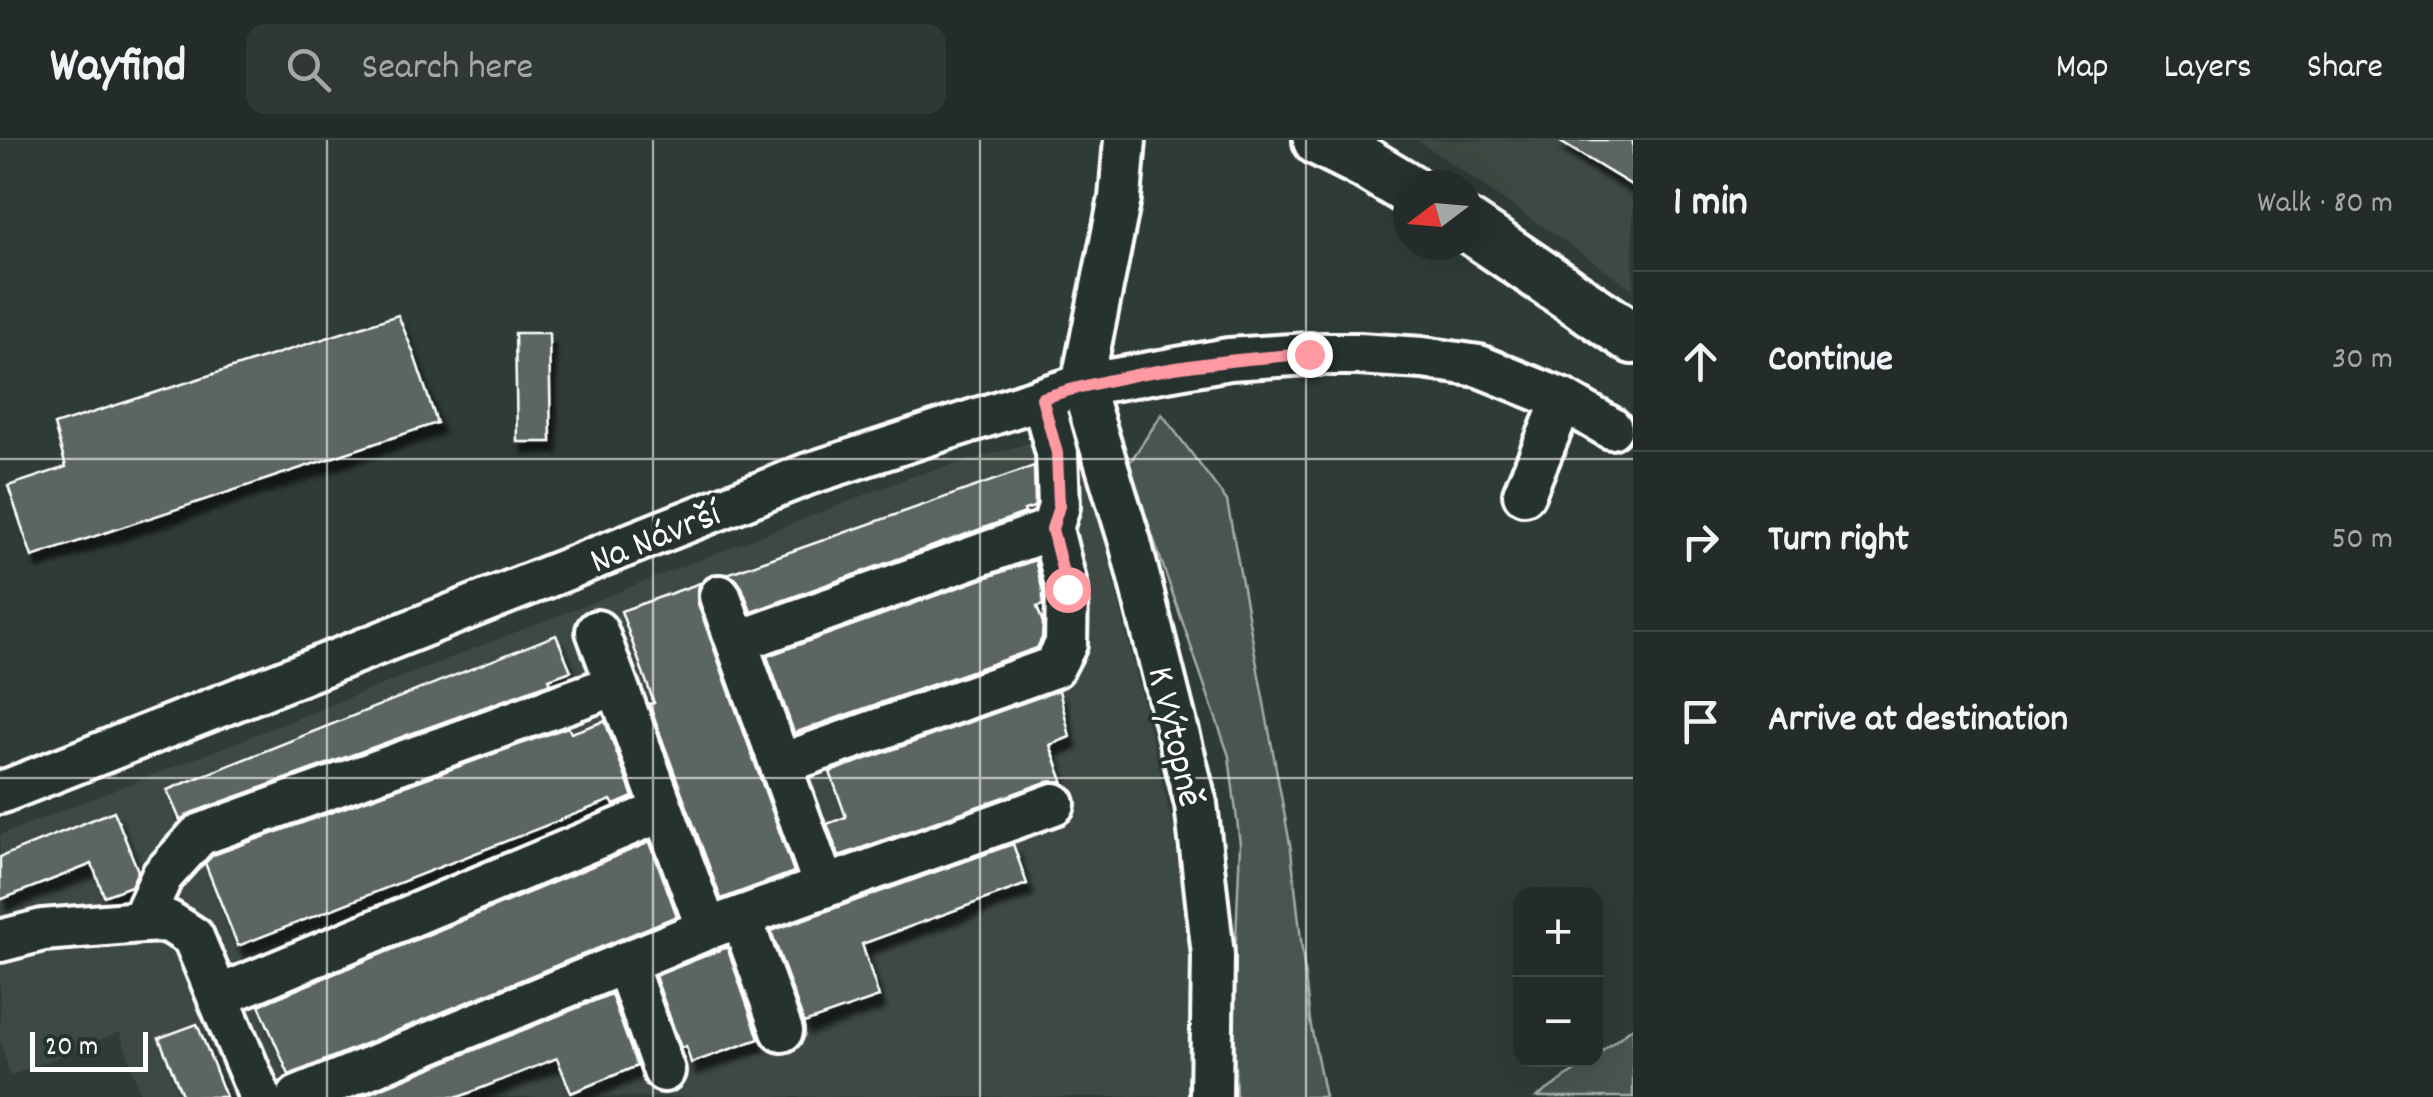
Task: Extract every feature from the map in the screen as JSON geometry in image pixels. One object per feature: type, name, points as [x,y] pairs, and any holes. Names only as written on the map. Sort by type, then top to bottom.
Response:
[{"type":"main road","points":[[1319,140],[1393,180]]},
{"type":"main road","points":[[1483,236],[1633,338]]},
{"type":"street","points":[[1082,385],[1120,198],[1125,140]]},
{"type":"street","name":"Na Návrší","points":[[0,793],[808,474],[1082,385],[1229,359],[1309,354],[1424,358],[1479,366],[1564,400],[1612,428]]},
{"type":"street","name":"K Výtopně","points":[[1082,385],[1130,542],[1196,804],[1213,955],[1211,1097]]},
{"type":"street","points":[[781,764],[1054,667],[1066,644],[1067,589],[1052,529],[1059,506],[1057,453],[1042,398]]},
{"type":"street","points":[[1524,494],[1564,400]]},
{"type":"street","points":[[737,642],[1052,529]]},
{"type":"street","points":[[720,596],[824,886]]},
{"type":"street","points":[[597,631],[662,811],[782,1032]]},
{"type":"street","points":[[141,922],[162,876],[199,835],[616,684]]},
{"type":"street","points":[[298,1097],[724,923],[1054,804]]},
{"type":"street","points":[[219,996],[662,811]]},
{"type":"street","points":[[0,941],[43,930],[168,921],[193,937],[260,1097]]},
{"type":"street","points":[[625,962],[664,1072]]},
{"type":"shaded area","points":[[1417,140],[1633,140],[1633,289],[1483,186],[1483,170],[1460,170]]},
{"type":"shaded area","points":[[1162,414],[1227,501],[1291,850],[1310,1021],[1325,1097],[1236,1097],[1233,1007],[1240,844],[1229,756],[1128,465]]},
{"type":"shaded area","points":[[1077,429],[1173,826],[1192,966],[1189,1097],[141,1097],[120,1032],[10,1076],[0,1039],[0,835],[910,477]]},
{"type":"shaded area","points":[[1633,1027],[1633,1097],[1537,1097],[1581,1067],[1603,1067],[1603,1051]]},
{"type":"building","points":[[1557,140],[1633,140],[1633,186]]},
{"type":"building","points":[[398,315],[437,423],[32,557],[8,486],[66,467],[54,425]]},
{"type":"building","points":[[515,333],[549,333],[551,442],[517,442]]},
{"type":"building","points":[[1034,466],[1035,503],[1025,513],[751,612],[742,587],[727,574]]},
{"type":"building","points":[[1035,560],[1043,592],[1043,605],[1037,607],[1043,623],[1037,648],[794,733],[767,656]]},
{"type":"building","points":[[700,583],[698,604],[794,872],[721,899],[649,704],[654,703],[621,611]]},
{"type":"building","points":[[556,635],[571,671],[549,679],[551,683],[180,820],[167,790]]},
{"type":"building","points":[[1059,690],[1070,737],[1050,745],[1063,781],[1046,782],[839,856],[827,824],[846,817],[830,772]]},
{"type":"building","points":[[605,721],[633,797],[614,805],[611,800],[238,946],[205,863],[213,855],[568,727],[571,733]]},
{"type":"building","points":[[114,811],[138,871],[131,886],[104,896],[92,864],[0,900],[0,857]]},
{"type":"building","points":[[650,842],[677,916],[289,1075],[259,1005]]},
{"type":"building","points":[[1013,844],[1027,884],[862,944],[879,997],[804,1023],[771,931]]},
{"type":"building","points":[[727,947],[759,1039],[691,1063],[686,1046],[681,1048],[655,976]]},
{"type":"building","points":[[611,994],[637,1066],[571,1093],[557,1058],[459,1097],[360,1097]]},
{"type":"building","points":[[197,1024],[226,1097],[183,1097],[159,1038]]},
{"type":"route","points":[[1067,589],[1052,529],[1059,506],[1057,453],[1042,398],[1082,385],[1229,359],[1309,354]]}]
